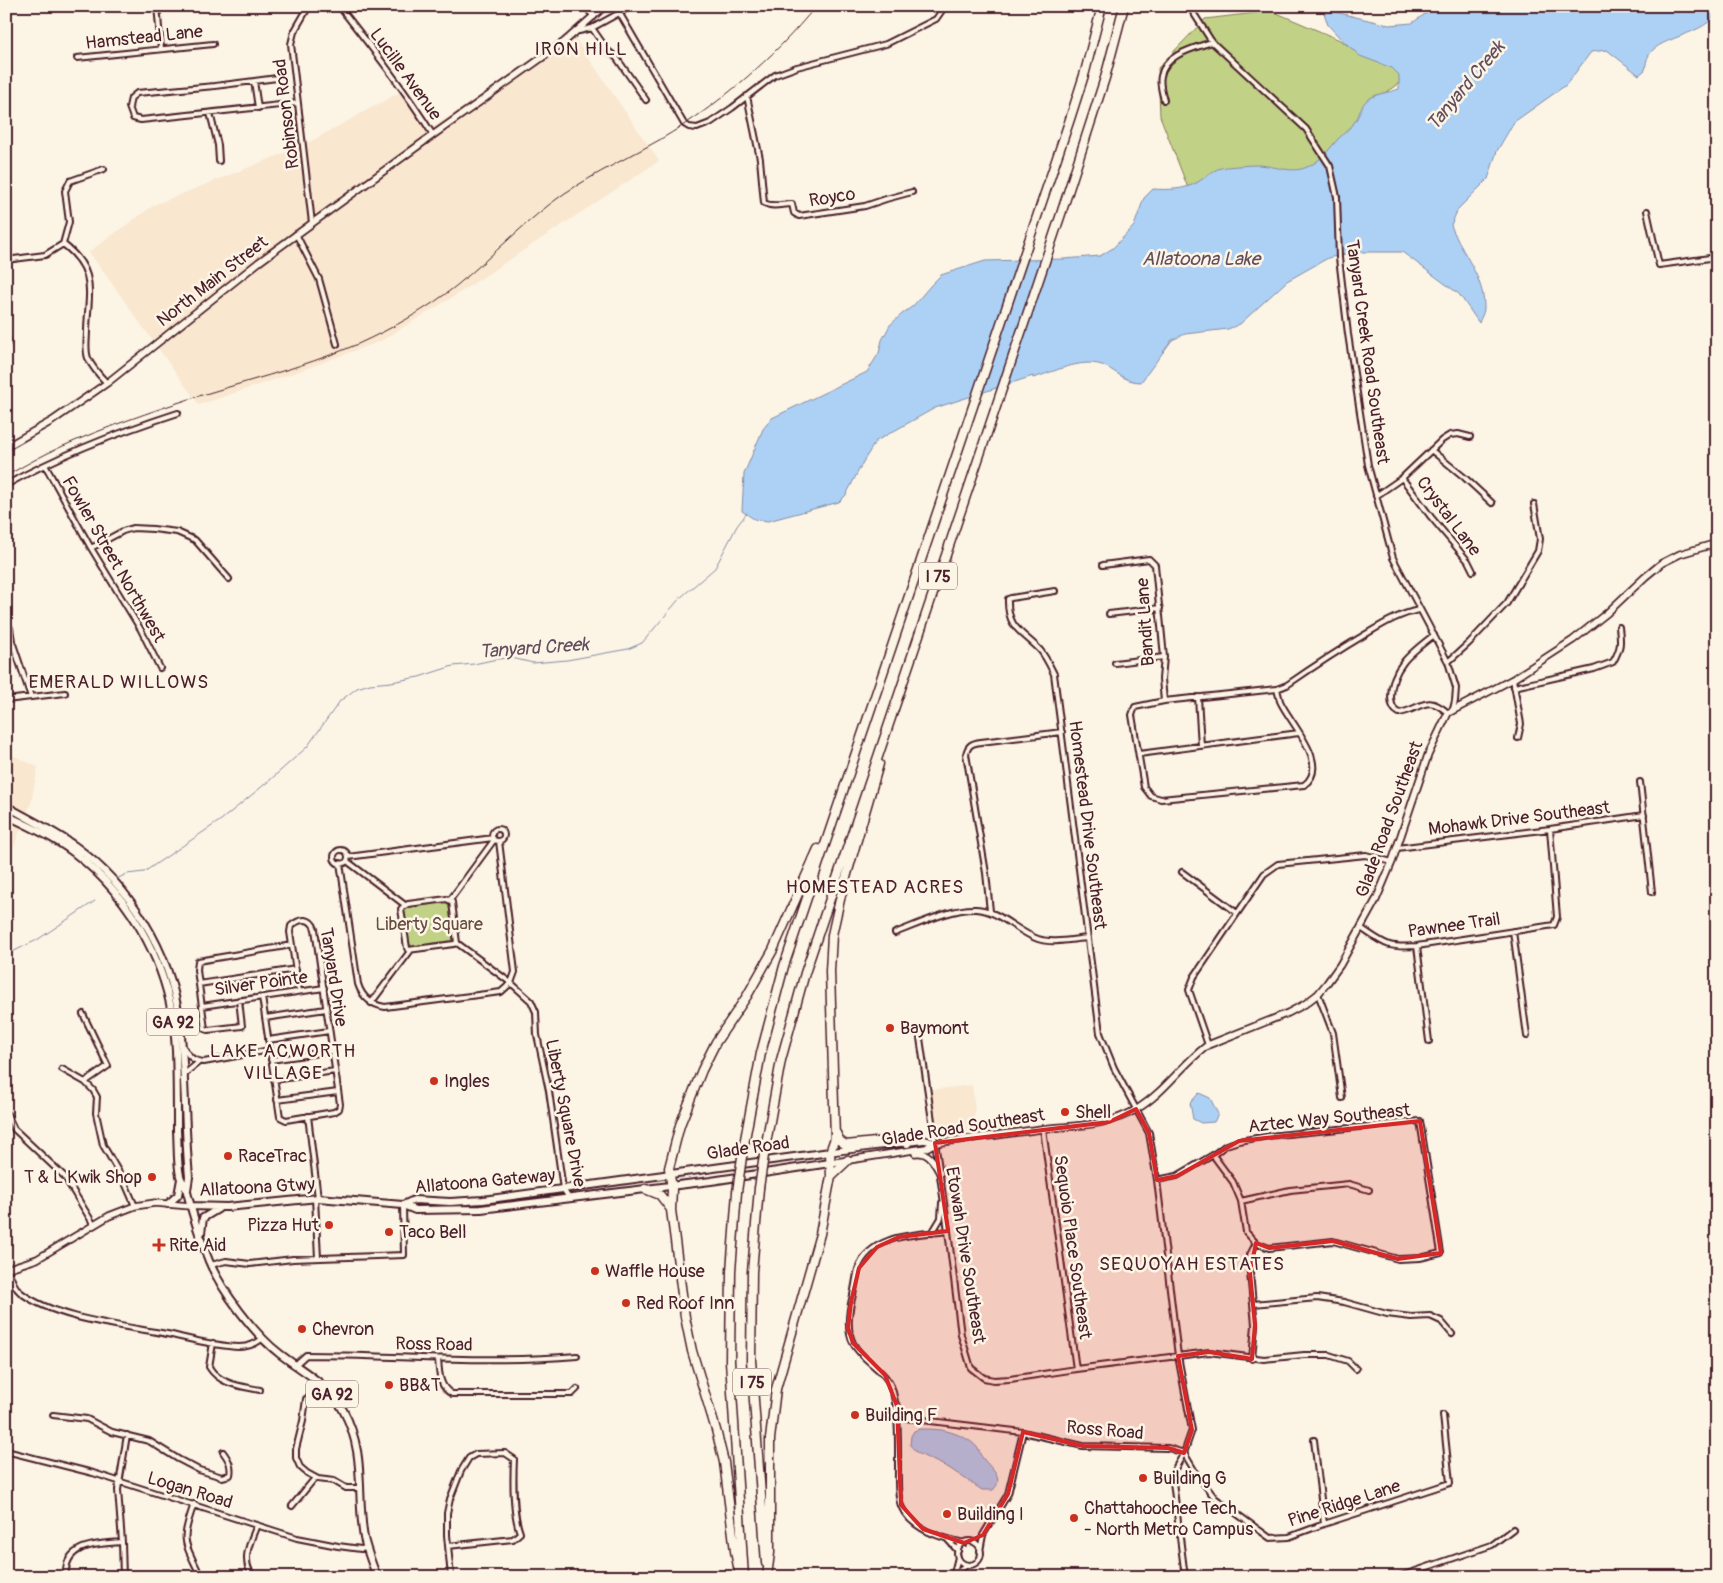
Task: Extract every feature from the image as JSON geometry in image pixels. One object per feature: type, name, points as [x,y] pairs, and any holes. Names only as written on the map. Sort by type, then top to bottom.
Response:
[{"type":"highway","name":"I 75","points":[[744,1577],[730,1361],[731,1271],[737,1192],[761,1053],[773,1005],[831,825],[1070,119],[1085,72],[1102,6]]},
{"type":"highway","name":"I 75","points":[[767,1576],[751,1360],[752,1272],[759,1188],[781,1060],[804,973],[1064,205],[1105,78],[1124,6]]},
{"type":"highway","points":[[767,1576],[770,1553],[770,1439],[776,1389],[816,1251],[831,1176],[830,1152],[835,1142],[830,971],[832,935],[841,895],[876,778],[886,730]]},
{"type":"highway","points":[[740,1577],[724,1462],[692,1351],[685,1318],[671,1210],[672,1186],[670,1168],[680,1125],[708,1056],[770,956],[803,880],[831,825]]},
{"type":"highway","points":[[835,1132],[840,1141],[846,1145],[896,1140],[907,1142]]},
{"type":"highway","points":[[831,1176],[848,1160]]},
{"type":"highway","points":[[645,1189],[660,1195],[671,1210]]},
{"type":"main road","points":[[6,806],[57,835],[91,863]]},
{"type":"main road","name":"GA 92","points":[[6,815],[91,863],[114,891],[130,905],[152,950],[163,976],[170,1003],[176,1048],[178,1142],[181,1178],[187,1190],[190,1206],[201,1239],[217,1277],[264,1338],[278,1352],[328,1391],[343,1409],[359,1455],[363,1526],[367,1548],[377,1577]]},
{"type":"main road","points":[[130,905],[151,933],[166,965],[176,999],[182,1044]]},
{"type":"main road","name":"GA 92","points":[[182,1044],[189,1177],[187,1190]]},
{"type":"main road","name":"Glade Road","points":[[670,1175],[830,1152]]},
{"type":"main road","name":"Glade Road Southeast","points":[[811,1166],[830,1163]]},
{"type":"main road","name":"Glade Road","points":[[672,1186],[811,1166]]},
{"type":"main road","name":"Allatoona Gateway","points":[[403,1205],[414,1200],[468,1201],[670,1175]]},
{"type":"main road","points":[[168,1204],[178,1195],[181,1178]]},
{"type":"main road","name":"Allatoona Gateway","points":[[403,1205],[415,1210],[481,1209],[672,1186]]},
{"type":"main road","name":"Allatoona Gtwy","points":[[190,1206],[224,1207],[317,1198],[403,1205]]},
{"type":"main road","points":[[201,1239],[203,1218],[214,1210],[224,1207]]},
{"type":"street","points":[[157,6],[161,50]]},
{"type":"street","name":"Robinson Road","points":[[309,6],[294,32],[291,44],[312,222]]},
{"type":"street","name":"Lucille Avenue","points":[[339,6],[388,68],[433,135]]},
{"type":"street","points":[[585,6],[594,17]]},
{"type":"street","name":"North Main Street","points":[[6,446],[52,421],[106,383],[296,234],[579,31],[605,6]]},
{"type":"street","points":[[579,31],[592,28],[632,6]]},
{"type":"street","points":[[620,14],[680,118],[689,127],[697,128],[710,123],[775,75],[797,67],[886,44],[936,19],[945,6]]},
{"type":"street","name":"Tanyard Creek Road Southeast","points":[[1188,6],[1212,42],[1306,130],[1330,166],[1337,196],[1339,258],[1348,334],[1368,465],[1393,558],[1448,662],[1456,688],[1450,711]]},
{"type":"street","points":[[592,28],[608,51],[616,57],[646,100]]},
{"type":"street","points":[[1164,100],[1160,83],[1164,68],[1171,60],[1186,51],[1212,42]]},
{"type":"street","name":"Hamstead Lane","points":[[77,58],[213,44]]},
{"type":"street","points":[[277,78],[137,94],[131,98],[129,107],[133,118],[141,120],[298,103]]},
{"type":"street","points":[[254,81],[258,108]]},
{"type":"street","name":"Royco","points":[[747,96],[760,159],[764,203],[777,206],[792,204],[794,213],[799,216],[865,206],[886,198],[912,192]]},
{"type":"street","points":[[210,113],[218,145],[219,161]]},
{"type":"street","points":[[6,260],[45,255],[63,244],[69,222],[65,191],[70,181],[104,169]]},
{"type":"street","points":[[1647,211],[1659,265],[1717,257]]},
{"type":"street","points":[[296,234],[319,279],[337,344]]},
{"type":"street","points":[[63,244],[76,254],[86,268],[88,279],[86,346],[88,358],[106,383]]},
{"type":"street","points":[[6,335],[8,340],[6,346]]},
{"type":"street","points":[[6,485],[44,464],[121,432],[178,413]]},
{"type":"street","points":[[1376,496],[1402,478],[1442,440],[1450,435],[1458,434],[1470,437]]},
{"type":"street","points":[[1431,450],[1492,503]]},
{"type":"street","name":"Fowler Street Northwest","points":[[44,464],[91,548],[141,630],[160,668]]},
{"type":"street","name":"Crystal Lane","points":[[1402,478],[1468,561],[1472,571]]},
{"type":"street","points":[[1448,662],[1507,603],[1538,551],[1540,539],[1534,504]]},
{"type":"street","points":[[91,548],[123,531],[133,528],[153,528],[177,532],[195,540],[229,579]]},
{"type":"street","points":[[1434,635],[1406,658],[1397,670],[1391,684],[1391,700],[1395,712],[1399,714],[1432,702],[1450,711],[1513,679],[1590,628],[1662,563],[1680,554],[1717,543]]},
{"type":"street","name":"Bandit Lane","points":[[1104,564],[1149,558],[1155,565],[1164,657],[1162,679],[1164,701]]},
{"type":"street","name":"Homestead Drive Southeast","points":[[1055,591],[1011,598],[1008,599],[1008,606],[1011,620],[1017,630],[1040,650],[1054,674],[1100,1033],[1114,1068],[1149,1133],[1157,1180],[1178,1356],[1192,1430],[1184,1453],[1172,1474],[1185,1577]]},
{"type":"street","points":[[1109,614],[1160,608]]},
{"type":"street","points":[[1277,689],[1280,701],[1311,752],[1314,764],[1309,781],[1304,784],[1178,798],[1154,798],[1147,793],[1144,788],[1132,715],[1134,709],[1140,704],[1277,689],[1287,685],[1339,650],[1392,618],[1419,610]]},
{"type":"street","points":[[1514,687],[1594,669],[1613,662],[1621,644],[1618,627]]},
{"type":"street","points":[[10,628],[12,641],[31,697]]},
{"type":"street","points":[[1115,663],[1164,657]]},
{"type":"street","points":[[1513,679],[1521,724],[1518,738]]},
{"type":"street","points":[[6,700],[65,693]]},
{"type":"street","points":[[1198,697],[1201,746]]},
{"type":"street","name":"Glade Road Southeast","points":[[830,1163],[926,1148],[935,1143],[1109,1122],[1136,1109],[1155,1096],[1198,1053],[1208,1046],[1288,1013],[1305,1004],[1318,994],[1340,965],[1376,900],[1397,848],[1428,754],[1450,711]]},
{"type":"street","points":[[990,911],[986,873],[966,754],[967,748],[971,744],[980,742],[1062,732]]},
{"type":"street","points":[[1138,754],[1299,733]]},
{"type":"street","points":[[1640,782],[1652,892]]},
{"type":"street","name":"Mohawk Drive Southeast","points":[[1397,848],[1644,816]]},
{"type":"street","name":"Pawnee Trail","points":[[1361,928],[1385,944],[1395,947],[1417,946],[1554,924],[1557,917],[1550,829]]},
{"type":"street","points":[[340,864],[347,859],[495,840]]},
{"type":"street","points":[[450,900],[452,902],[457,943],[411,950],[406,948],[401,909],[405,905],[450,900],[495,840]]},
{"type":"street","points":[[405,905],[347,859],[344,850],[337,851],[334,855],[335,860],[340,864],[358,984],[363,996],[371,1003],[385,1007],[501,992],[511,983],[516,972],[495,840]]},
{"type":"street","points":[[1208,1046],[1189,990],[1194,977],[1264,874],[1278,864],[1366,855],[1392,862]]},
{"type":"street","points":[[1182,872],[1237,913]]},
{"type":"street","points":[[895,932],[952,912],[976,909],[990,911],[1020,931],[1039,940],[1088,938]]},
{"type":"street","name":"Tanyard Drive","points":[[292,945],[291,926],[299,920],[312,922],[315,929],[338,1092],[339,1109],[334,1112],[308,1116]]},
{"type":"street","points":[[1513,931],[1526,1036]]},
{"type":"street","name":"Liberty Square Drive","points":[[457,943],[511,983],[532,1002],[536,1012],[538,1042],[548,1091],[563,1189],[568,1198]]},
{"type":"street","points":[[238,1000],[242,1026],[205,1029],[198,961],[292,945],[299,991]]},
{"type":"street","points":[[1417,946],[1429,1041]]},
{"type":"street","points":[[371,1003],[411,950]]},
{"type":"street","points":[[199,984],[296,969]]},
{"type":"street","name":"Silver Pointe","points":[[202,1006],[324,988]]},
{"type":"street","points":[[1318,994],[1333,1033],[1342,1098]]},
{"type":"street","points":[[262,997],[280,1117],[286,1120],[308,1116],[317,1198],[318,1258]]},
{"type":"street","points":[[265,1018],[326,1010]]},
{"type":"street","points":[[83,1014],[108,1066],[85,1082]]},
{"type":"street","points":[[268,1040],[329,1031]]},
{"type":"street","name":"Etowah Drive Southeast","points":[[920,1038],[961,1335],[971,1368],[984,1378],[994,1380],[1010,1379],[1209,1352],[1252,1359],[1329,1355],[1348,1362],[1356,1369]]},
{"type":"street","points":[[182,1044],[187,1054],[199,1062],[270,1050]]},
{"type":"street","points":[[271,1060],[332,1051]]},
{"type":"street","points":[[184,1078],[188,1071],[199,1062]]},
{"type":"street","points":[[62,1069],[85,1082],[97,1097],[96,1113],[103,1145],[135,1206]]},
{"type":"street","points":[[274,1080],[335,1071]]},
{"type":"street","points":[[277,1100],[338,1092]]},
{"type":"street","points":[[7,1114],[14,1129],[64,1176],[94,1225]]},
{"type":"street","name":"Aztec Way Southeast","points":[[1157,1180],[1177,1176],[1213,1155],[1226,1145],[1248,1139],[1420,1121],[1440,1253],[1420,1258],[1398,1259],[1333,1242],[1268,1248],[1256,1243]]},
{"type":"street","name":"Sequoio Place Southeast","points":[[1043,1129],[1076,1369]]},
{"type":"street","points":[[830,1152],[925,1140],[935,1143]]},
{"type":"street","points":[[858,1159],[922,1152],[932,1160],[940,1173]]},
{"type":"street","points":[[1213,1155],[1233,1182],[1241,1201],[1246,1232],[1256,1243],[1250,1255],[1255,1325],[1252,1359]]},
{"type":"street","points":[[1241,1201],[1290,1190],[1349,1184],[1369,1190]]},
{"type":"street","points":[[932,1233],[941,1218],[942,1194]]},
{"type":"street","name":"Allatoona Gtwy","points":[[7,1269],[37,1258],[115,1213],[135,1206],[155,1203],[190,1206]]},
{"type":"street","points":[[211,1265],[226,1261],[250,1264],[293,1259],[404,1255],[403,1205]]},
{"type":"street","points":[[948,1231],[899,1237],[886,1241],[866,1256],[858,1268],[848,1328],[853,1343],[862,1357],[885,1375],[893,1390],[898,1418],[898,1482],[901,1505],[908,1518],[923,1529],[948,1540],[971,1542],[977,1545],[980,1551]]},
{"type":"street","points":[[7,1269],[18,1291],[33,1300],[64,1313],[212,1344],[244,1347],[264,1338]]},
{"type":"street","points":[[1253,1304],[1317,1298],[1387,1314],[1411,1317],[1430,1316],[1440,1322],[1452,1334]]},
{"type":"street","points":[[212,1344],[209,1367],[221,1381],[260,1390]]},
{"type":"street","name":"Ross Road","points":[[295,1365],[306,1355],[438,1358],[550,1358],[577,1356]]},
{"type":"street","points":[[438,1358],[442,1384],[446,1391],[452,1394],[572,1394],[577,1389]]},
{"type":"street","points":[[306,1399],[296,1453],[300,1466],[315,1478],[334,1481],[346,1488],[361,1488]]},
{"type":"street","points":[[895,1403],[909,1419]]},
{"type":"street","points":[[53,1415],[87,1418],[112,1432],[149,1441],[186,1464],[226,1478],[230,1475],[231,1468],[230,1461],[223,1452]]},
{"type":"street","name":"Pine Ridge Lane","points":[[1184,1453],[1197,1475],[1215,1498],[1270,1538],[1289,1537],[1450,1483],[1443,1415]]},
{"type":"street","name":"Ross Road","points":[[898,1418],[1023,1432],[1083,1446],[1168,1448],[1184,1453]]},
{"type":"street","points":[[954,1575],[978,1560],[983,1535],[1008,1494],[1023,1432]]},
{"type":"street","points":[[123,1577],[118,1482],[127,1435]]},
{"type":"street","points":[[1314,1440],[1324,1524]]},
{"type":"street","name":"Logan Road","points":[[6,1451],[93,1472],[118,1482],[312,1542],[361,1549],[367,1548]]},
{"type":"street","points":[[448,1546],[513,1539],[520,1533],[517,1522],[513,1478],[514,1458],[505,1453],[476,1454],[466,1462],[448,1505],[446,1521],[448,1546],[451,1577]]},
{"type":"street","points":[[292,1506],[315,1478]]},
{"type":"street","points":[[194,1504],[185,1529],[185,1540],[201,1577]]},
{"type":"street","points":[[254,1577],[247,1568],[246,1557],[256,1525]]},
{"type":"street","points":[[1398,1577],[1492,1545],[1513,1529]]},
{"type":"street","points":[[971,1542],[983,1535]]},
{"type":"street","points":[[948,1540],[958,1551]]},
{"type":"street","points":[[66,1577],[69,1560],[81,1548],[122,1542]]},
{"type":"street","points":[[954,1575],[958,1551],[964,1542]]},
{"type":"street","points":[[958,1556],[962,1562],[968,1565]]},
{"type":"highlighted area","points":[[1136,1109],[1149,1133],[1157,1180],[1177,1176],[1239,1141],[1420,1121],[1441,1253],[1398,1259],[1333,1241],[1269,1248],[1256,1243],[1250,1273],[1255,1325],[1252,1359],[1209,1352],[1178,1356],[1192,1430],[1184,1453],[1168,1448],[1083,1446],[1023,1432],[1008,1494],[983,1535],[964,1543],[923,1529],[901,1505],[897,1406],[885,1375],[853,1343],[848,1328],[851,1302],[859,1268],[877,1247],[899,1237],[948,1231],[935,1143],[1109,1122]]},
{"type":"shaded area","points":[[573,35],[659,161],[453,297],[381,341],[199,405],[89,252],[154,205],[302,146],[402,91],[430,129]]},
{"type":"shaded area","points":[[6,752],[38,767],[31,803],[6,867]]},
{"type":"shaded area","points":[[972,1085],[975,1111],[973,1125],[965,1132],[940,1134],[934,1117],[930,1090]]},
{"type":"green space","points":[[1272,11],[1340,40],[1362,55],[1393,65],[1406,78],[1370,101],[1336,150],[1310,173],[1188,188],[1160,116],[1158,68],[1205,19]]},
{"type":"green space","name":"Liberty Square","points":[[448,903],[449,906],[452,941],[413,947],[410,945],[404,912],[405,908]]},
{"type":"water","name":"Allatoona Lake","points":[[1448,6],[1717,6],[1714,15],[1708,23],[1655,48],[1648,57],[1645,70],[1639,75],[1607,50],[1591,52],[1566,85],[1514,122],[1497,151],[1488,179],[1458,209],[1451,225],[1481,286],[1484,309],[1479,323],[1459,294],[1402,252],[1354,252],[1328,258],[1287,281],[1240,324],[1228,329],[1185,334],[1172,340],[1141,382],[1130,380],[1107,367],[1094,363],[1076,364],[1033,378],[1033,376],[935,408],[876,441],[846,495],[839,502],[768,521],[754,519],[742,511],[744,474],[763,429],[772,418],[867,372],[879,353],[882,340],[890,325],[913,306],[941,275],[985,261],[1100,256],[1113,248],[1134,226],[1144,198],[1153,189],[1187,187],[1215,170],[1222,168],[1258,165],[1293,170],[1306,168],[1324,155],[1352,126],[1367,100],[1378,94],[1399,89],[1399,75],[1392,68],[1360,56],[1328,25],[1324,13],[1335,12],[1389,25],[1412,23],[1428,12]]},
{"type":"water","points":[[1199,1093],[1210,1098],[1218,1114],[1214,1122],[1201,1123],[1193,1119],[1190,1103]]},
{"type":"water","points":[[920,1429],[947,1431],[972,1442],[995,1473],[998,1481],[997,1486],[993,1490],[982,1490],[949,1468],[917,1453],[910,1445],[911,1436],[914,1431]]},
{"type":"waterway","name":"Tanyard Creek","points":[[116,879],[127,874],[144,872],[221,820],[307,747],[340,701],[357,688],[370,684],[419,677],[453,666],[497,659],[512,658],[533,663],[567,660],[628,649],[642,643],[680,598],[715,568],[737,526],[747,513]]},
{"type":"waterway","name":"Tanyard Creek","points":[[6,955],[37,940],[95,901]]},
{"type":"railway","points":[[6,476],[48,453],[96,432],[177,403],[336,353],[397,325],[456,286],[565,193],[683,126],[724,96],[782,44],[816,6]]},
{"type":"place","name":"Baymont","points":[[890,1028]]},
{"type":"place","name":"Ingles","points":[[434,1081]]},
{"type":"place","name":"Shell","points":[[1065,1112]]},
{"type":"place","name":"RaceTrac","points":[[228,1156]]},
{"type":"place","name":"T & L Kwik Shop","points":[[152,1177]]},
{"type":"place","name":"Pizza Hut","points":[[329,1225]]},
{"type":"place","name":"Taco Bell","points":[[389,1232]]},
{"type":"place","name":"Rite Aid","points":[[159,1245]]},
{"type":"place","name":"Waffle House","points":[[595,1271]]},
{"type":"place","name":"Red Roof Inn","points":[[626,1303]]},
{"type":"place","name":"Chevron","points":[[302,1329]]},
{"type":"place","name":"BB&T","points":[[389,1385]]},
{"type":"place","name":"Building F","points":[[855,1415]]},
{"type":"place","name":"Building G","points":[[1143,1478]]},
{"type":"place","name":"Building I","points":[[947,1514]]},
{"type":"place","name":"Chattahoochee Tech - North Metro Campus","points":[[1074,1518]]},
{"type":"district","name":"IRON HILL","points":[[581,48]]},
{"type":"district","name":"EMERALD WILLOWS","points":[[119,681]]},
{"type":"district","name":"HOMESTEAD ACRES","points":[[875,886]]},
{"type":"district","name":"LAKE ACWORTH VILLAGE","points":[[283,1061]]},
{"type":"district","name":"SEQUOYAH ESTATES","points":[[1192,1263]]}]
